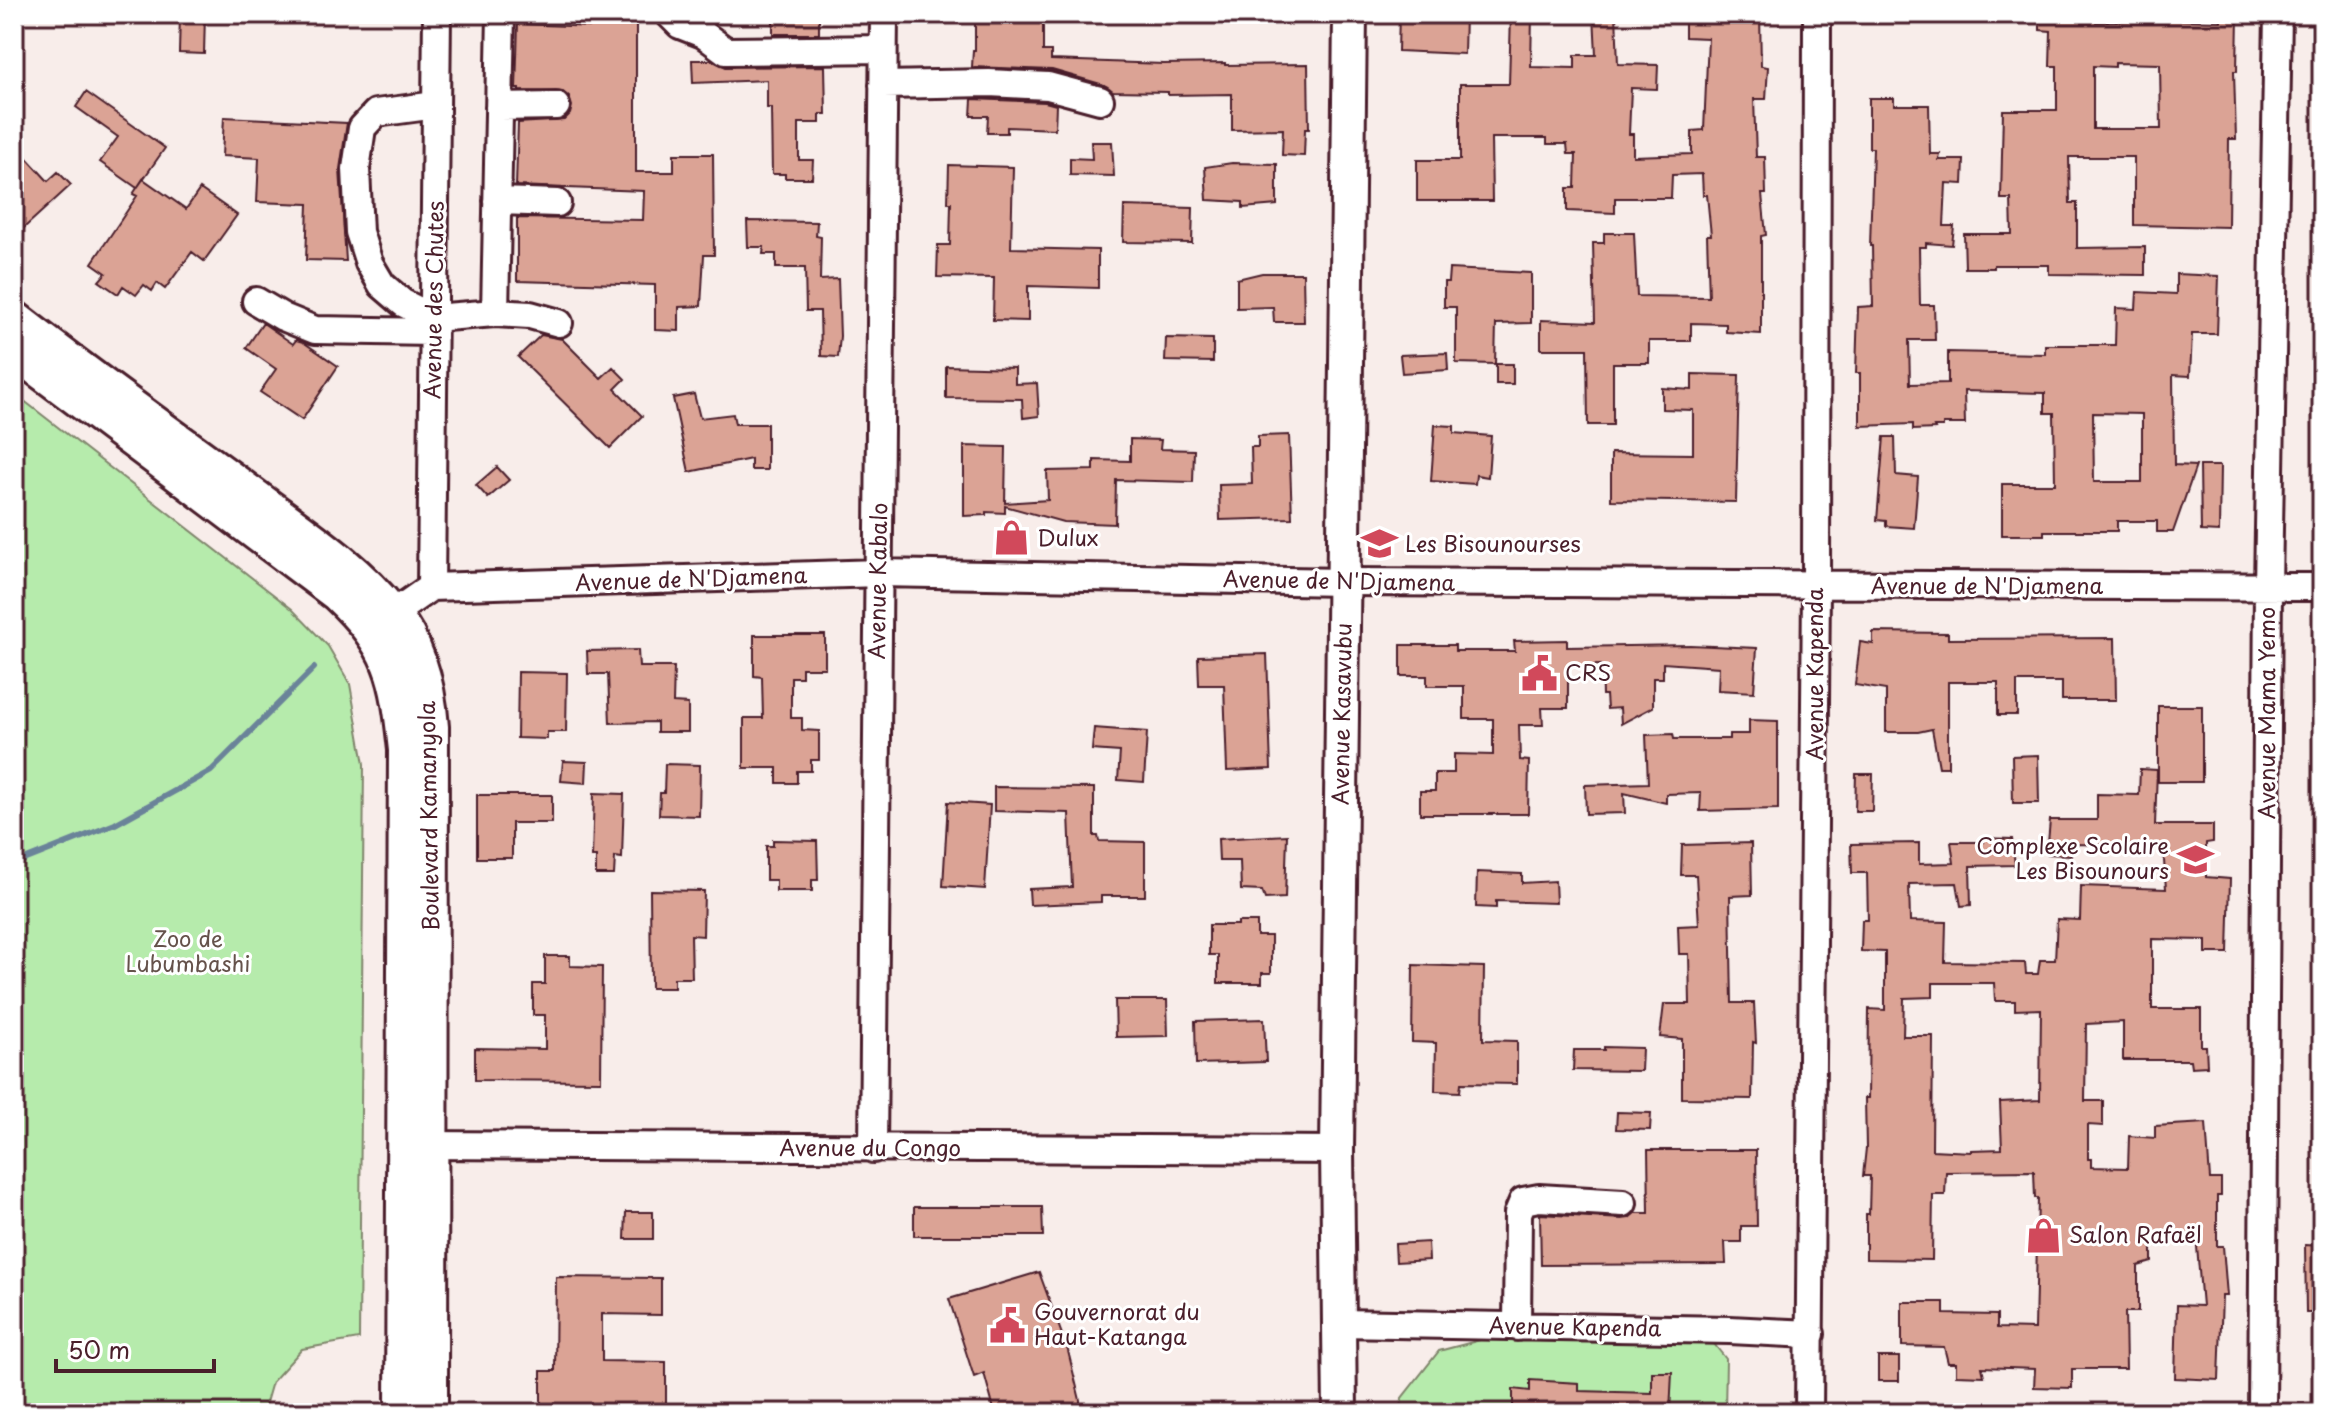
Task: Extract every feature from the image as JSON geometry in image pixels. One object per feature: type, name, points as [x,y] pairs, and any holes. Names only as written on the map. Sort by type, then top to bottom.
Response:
[{"type":"main road","name":"Avenue Kasavubu","points":[[1340,1413],[1337,1150],[1350,14]]},
{"type":"main road","name":"Boulevard Kamanyola","points":[[14,317],[336,557],[355,573],[382,622],[389,662],[396,681],[405,750],[418,1145],[431,1413]]},
{"type":"main road","name":"Boulevard Kamanyola","points":[[14,352],[336,594],[382,622]]},
{"type":"main road","name":"Boulevard Kamanyola","points":[[402,1413],[418,1145]]},
{"type":"street","name":"Avenue des Chutes","points":[[431,587],[437,14]]},
{"type":"street","points":[[495,313],[501,14]]},
{"type":"street","points":[[669,14],[680,25],[703,34],[726,51],[883,49]]},
{"type":"street","name":"Avenue Kabalo","points":[[873,1149],[884,14]]},
{"type":"street","name":"Avenue Kapenda","points":[[1809,1413],[1817,14]]},
{"type":"street","name":"Avenue Mama Yemo","points":[[2262,1413],[2268,586],[2278,14]]},
{"type":"street","points":[[883,85],[989,83],[1048,86],[1100,100]]},
{"type":"street","points":[[433,325],[382,285],[369,263],[359,232],[356,169],[362,128],[376,113],[436,105]]},
{"type":"street","points":[[499,107],[556,106]]},
{"type":"street","points":[[497,201],[557,203]]},
{"type":"street","points":[[256,301],[283,317],[315,330],[433,325],[495,313],[530,315],[559,323]]},
{"type":"street","name":"Avenue de N'Djamena","points":[[431,587],[879,573],[1344,582],[2322,587]]},
{"type":"street","points":[[382,622],[431,587]]},
{"type":"street","name":"Avenue du Congo","points":[[418,1145],[1337,1150]]},
{"type":"street","points":[[1517,1327],[1518,1213],[1523,1201],[1539,1198],[1623,1203]]},
{"type":"street","name":"Avenue Kapenda","points":[[1339,1323],[1811,1334]]},
{"type":"green space","name":"Zoo de Lubumbashi","points":[[14,393],[292,609],[328,646],[350,684],[364,764],[359,1339],[302,1349],[272,1382],[263,1413],[14,1413]]},
{"type":"green space","points":[[1484,1339],[1710,1339],[1726,1359],[1725,1413],[1401,1413],[1402,1398],[1439,1351]]},
{"type":"building","points":[[180,14],[205,14],[204,54],[179,53]]},
{"type":"building","points":[[594,14],[636,14],[636,172],[674,172],[674,154],[713,154],[714,255],[704,255],[701,306],[679,307],[679,331],[655,330],[655,285],[517,281],[517,218],[643,220],[644,191],[516,186],[518,123],[564,120],[572,106],[563,92],[516,89],[518,24],[594,27]]},
{"type":"building","points":[[819,14],[819,34],[773,34],[773,15]]},
{"type":"building","points":[[975,14],[1043,14],[1043,51],[1051,51],[1051,60],[1308,64],[1309,129],[1305,129],[1304,156],[1282,155],[1283,129],[1232,130],[1232,94],[1168,95],[1168,92],[1113,91],[1104,85],[1052,70],[972,67]]},
{"type":"building","points":[[1399,14],[1465,14],[1464,54],[1398,51]]},
{"type":"building","points":[[1511,14],[1532,14],[1531,67],[1575,68],[1575,55],[1596,55],[1594,14],[1616,14],[1618,64],[1658,65],[1657,89],[1631,88],[1629,134],[1633,134],[1633,156],[1692,154],[1692,131],[1704,130],[1708,38],[1685,37],[1685,14],[1760,14],[1761,66],[1768,67],[1766,99],[1754,99],[1756,157],[1765,157],[1766,194],[1762,194],[1766,235],[1761,236],[1761,334],[1726,332],[1726,324],[1691,323],[1691,341],[1649,341],[1649,363],[1613,363],[1613,425],[1588,425],[1587,349],[1541,349],[1541,320],[1595,322],[1593,243],[1604,243],[1604,233],[1634,233],[1637,296],[1709,297],[1707,235],[1711,235],[1702,174],[1672,175],[1671,198],[1615,198],[1615,213],[1567,211],[1567,188],[1575,188],[1576,154],[1568,154],[1567,144],[1547,144],[1547,138],[1491,138],[1492,201],[1417,201],[1417,160],[1460,160],[1460,84],[1509,84]]},
{"type":"building","points":[[2040,14],[2096,14],[2096,22],[2221,21],[2221,14],[2238,14],[2237,71],[2234,71],[2236,139],[2229,139],[2228,227],[2134,225],[2134,157],[2069,157],[2070,203],[2077,203],[2077,248],[2145,247],[2145,275],[2049,274],[2049,265],[1965,268],[1964,234],[2012,234],[2011,199],[2001,199],[2003,110],[2057,110],[2057,66],[2050,66],[2051,31],[2040,30]],"holes":[[[2160,64],[2161,129],[2093,129],[2093,66]]]},
{"type":"building","points":[[692,60],[711,60],[726,67],[825,66],[826,114],[820,114],[820,123],[799,123],[799,160],[813,160],[812,178],[785,178],[785,174],[772,174],[771,108],[767,108],[767,80],[693,83]]},
{"type":"building","points":[[86,92],[165,148],[143,179],[186,209],[200,189],[237,215],[204,261],[192,252],[165,289],[157,283],[152,291],[144,285],[136,295],[123,286],[118,294],[99,281],[106,273],[92,263],[137,196],[133,194],[137,188],[100,162],[118,137],[76,107]]},
{"type":"building","points":[[1869,98],[1894,98],[1894,105],[1929,105],[1930,154],[1940,154],[1939,160],[1964,160],[1963,184],[1946,183],[1944,226],[1954,226],[1952,245],[1926,243],[1926,247],[1919,247],[1920,305],[1934,305],[1935,340],[1909,340],[1910,384],[1948,383],[1948,352],[2045,354],[2045,345],[2115,345],[2116,308],[2136,309],[2137,292],[2176,294],[2176,274],[2219,276],[2217,334],[2192,334],[2190,376],[2173,375],[2174,465],[2196,466],[2173,532],[2157,532],[2157,521],[2117,521],[2117,531],[2044,531],[2044,535],[2002,535],[2002,484],[2055,484],[2054,413],[2045,413],[2045,393],[1964,391],[1965,424],[1943,424],[1943,427],[1935,429],[1913,430],[1913,424],[1860,426],[1860,373],[1856,373],[1858,307],[1873,306],[1870,246],[1873,148],[1869,148]],"holes":[[[2093,413],[2142,414],[2142,482],[2094,482]]]},
{"type":"building","points":[[972,99],[1056,105],[1055,129],[1007,127],[1007,133],[987,133],[988,116],[971,116]]},
{"type":"building","points":[[224,117],[347,123],[340,169],[346,261],[306,260],[308,204],[257,202],[259,158],[222,156]]},
{"type":"building","points":[[1091,142],[1112,142],[1114,176],[1070,175],[1070,158],[1092,159]]},
{"type":"building","points":[[14,144],[48,181],[58,172],[71,185],[14,237]]},
{"type":"building","points":[[1232,163],[1277,164],[1277,205],[1243,208],[1243,202],[1207,200],[1205,167]]},
{"type":"building","points":[[949,165],[1013,167],[1011,248],[1098,250],[1098,288],[1028,286],[1028,321],[993,320],[994,278],[937,277],[938,245],[950,245]]},
{"type":"building","points":[[1124,206],[1193,208],[1192,243],[1123,242]]},
{"type":"building","points":[[747,221],[817,222],[816,236],[821,237],[820,280],[838,279],[838,357],[821,356],[820,311],[806,311],[805,268],[776,268],[776,254],[763,254],[764,247],[748,247]]},
{"type":"building","points":[[1449,269],[1531,273],[1531,323],[1496,324],[1495,364],[1456,363],[1456,307],[1444,307],[1444,282],[1448,282]]},
{"type":"building","points":[[1262,273],[1303,273],[1304,322],[1274,322],[1273,307],[1237,308],[1237,279]]},
{"type":"building","points":[[263,323],[293,344],[296,340],[303,342],[338,366],[302,420],[260,392],[276,369],[246,348]]},
{"type":"building","points":[[541,335],[562,339],[601,378],[613,367],[625,379],[615,389],[642,416],[610,448],[518,357]]},
{"type":"building","points":[[1166,338],[1213,339],[1213,362],[1165,361]]},
{"type":"building","points":[[1447,353],[1448,370],[1402,373],[1400,355]]},
{"type":"building","points":[[1496,364],[1513,364],[1513,384],[1496,384]]},
{"type":"building","points":[[946,366],[1015,368],[1015,384],[1037,383],[1039,416],[1023,418],[1022,399],[946,398]]},
{"type":"building","points":[[1692,374],[1739,375],[1736,502],[1611,500],[1611,453],[1693,454],[1693,410],[1662,409],[1662,388],[1692,390]]},
{"type":"building","points":[[694,394],[700,418],[733,414],[735,424],[767,424],[767,470],[751,470],[751,459],[689,472],[673,398]]},
{"type":"building","points":[[1435,425],[1454,426],[1454,433],[1491,436],[1488,477],[1476,475],[1475,484],[1431,481]]},
{"type":"building","points":[[1289,435],[1292,518],[1220,520],[1219,485],[1252,484],[1251,447],[1258,447],[1258,436]]},
{"type":"building","points":[[1884,437],[1895,437],[1896,475],[1918,477],[1914,528],[1886,526],[1886,521],[1877,520]]},
{"type":"building","points":[[1130,439],[1161,440],[1160,449],[1194,450],[1193,482],[1116,480],[1115,524],[1063,522],[1005,506],[1005,513],[964,516],[964,446],[1006,447],[1005,503],[1048,500],[1047,471],[1094,470],[1094,460],[1130,461]]},
{"type":"building","points":[[2200,466],[2220,466],[2219,532],[2201,531]]},
{"type":"building","points":[[497,467],[509,480],[488,498],[476,485]]},
{"type":"building","points":[[1873,632],[1948,633],[1948,639],[2115,638],[2116,700],[2062,700],[2062,682],[2017,682],[2017,715],[1998,715],[1998,682],[1948,682],[1948,767],[1939,767],[1932,729],[1886,732],[1886,690],[1855,685],[1860,642],[1873,644]]},
{"type":"building","points":[[754,635],[825,635],[825,668],[802,668],[802,677],[791,677],[791,718],[802,718],[802,730],[819,731],[819,760],[811,760],[811,771],[797,771],[797,783],[777,783],[777,768],[744,768],[744,718],[763,718],[762,677],[754,676]]},
{"type":"building","points":[[1567,640],[1567,647],[1690,645],[1757,648],[1754,692],[1718,690],[1719,667],[1663,663],[1663,678],[1653,678],[1653,707],[1621,724],[1620,708],[1607,709],[1606,695],[1602,695],[1601,665],[1568,666],[1568,708],[1542,708],[1543,725],[1519,725],[1520,760],[1529,761],[1528,814],[1420,814],[1420,791],[1435,791],[1435,773],[1454,773],[1454,754],[1493,755],[1493,719],[1464,719],[1464,686],[1427,686],[1427,676],[1401,676],[1401,645],[1455,645],[1455,651],[1515,651],[1514,641]]},
{"type":"building","points":[[638,650],[639,667],[674,667],[673,703],[688,704],[688,732],[657,732],[657,722],[610,723],[608,674],[588,674],[587,651]]},
{"type":"building","points":[[1267,654],[1271,769],[1227,771],[1224,685],[1199,685],[1198,656]]},
{"type":"building","points":[[518,672],[567,673],[566,732],[547,732],[547,739],[517,738]]},
{"type":"building","points":[[2158,706],[2202,706],[2202,782],[2158,782]]},
{"type":"building","points":[[1749,720],[1778,721],[1778,809],[1700,811],[1701,793],[1666,794],[1666,803],[1624,793],[1625,813],[1586,814],[1585,785],[1648,783],[1646,735],[1673,734],[1674,739],[1729,739],[1729,734],[1749,734]]},
{"type":"building","points":[[1094,728],[1147,732],[1144,782],[1118,780],[1120,752],[1092,750]]},
{"type":"building","points":[[2038,755],[2039,803],[2013,803],[2012,756]]},
{"type":"building","points":[[563,761],[587,762],[586,783],[561,781]]},
{"type":"building","points":[[665,764],[700,765],[699,816],[659,815]]},
{"type":"building","points":[[2140,769],[2157,770],[2155,825],[2213,825],[2213,842],[2206,843],[2206,877],[2230,879],[2228,953],[2206,953],[2206,940],[2152,939],[2152,1009],[2201,1009],[2201,1046],[2206,1046],[2207,1066],[2191,1067],[2190,1060],[2123,1060],[2123,1022],[2086,1024],[2085,1101],[2103,1101],[2103,1126],[2088,1125],[2088,1159],[2091,1159],[2091,1167],[2128,1168],[2129,1136],[2155,1138],[2155,1126],[2206,1123],[2210,1179],[2221,1179],[2221,1196],[2217,1196],[2217,1246],[2223,1246],[2227,1296],[2222,1296],[2219,1380],[2175,1378],[2177,1305],[2202,1306],[2196,1235],[2162,1234],[2162,1245],[2152,1245],[2152,1262],[2138,1266],[2138,1312],[2125,1312],[2126,1369],[2072,1369],[2072,1388],[2034,1387],[2035,1369],[1982,1367],[1984,1376],[1956,1375],[1956,1363],[1948,1363],[1944,1347],[1902,1346],[1902,1302],[1944,1302],[1944,1314],[1997,1315],[1997,1328],[2035,1329],[2038,1198],[2035,1198],[2034,1171],[1946,1172],[1945,1195],[1933,1195],[1932,1260],[1866,1259],[1870,1176],[1863,1176],[1869,1009],[1885,1010],[1885,952],[1861,951],[1862,920],[1868,920],[1867,873],[1852,873],[1851,844],[1919,843],[1919,864],[1954,863],[1951,842],[1983,842],[1983,838],[2012,839],[2015,865],[1970,866],[1971,905],[1961,906],[1957,883],[1909,884],[1910,921],[1946,922],[1945,962],[2025,963],[2026,974],[2038,974],[2040,960],[2055,960],[2057,919],[2080,920],[2081,886],[2166,889],[2163,846],[2072,844],[2071,855],[2047,854],[2050,820],[2097,820],[2097,794],[2139,795]],"holes":[[[1933,983],[1994,983],[1995,1001],[2015,1001],[2015,1010],[2041,1009],[2040,1100],[2000,1102],[2002,1149],[1971,1152],[1932,1150],[1933,1036],[1903,1036],[1904,998],[1933,997]]]},
{"type":"building","points":[[1856,774],[1873,774],[1872,811],[1855,811]]},
{"type":"building","points":[[994,787],[1094,788],[1094,836],[1098,836],[1099,841],[1145,842],[1145,896],[1101,896],[1101,902],[1030,905],[1029,889],[1072,887],[1069,813],[994,811]]},
{"type":"building","points":[[594,793],[624,794],[622,858],[615,857],[614,875],[596,875],[596,857],[592,857]]},
{"type":"building","points":[[477,795],[552,795],[552,823],[512,823],[512,858],[477,858]]},
{"type":"building","points":[[948,802],[990,805],[985,889],[943,886]]},
{"type":"building","points":[[1287,835],[1285,898],[1265,899],[1262,891],[1241,890],[1240,861],[1219,861],[1218,839]]},
{"type":"building","points":[[773,840],[817,841],[818,880],[812,880],[812,891],[776,891],[776,880],[766,880],[766,846],[773,846]]},
{"type":"building","points":[[1751,843],[1752,895],[1730,896],[1732,1003],[1754,1003],[1756,1043],[1753,1042],[1752,1099],[1682,1098],[1682,1039],[1660,1037],[1664,1004],[1690,1004],[1689,954],[1679,954],[1678,926],[1699,925],[1696,875],[1681,875],[1682,845]]},
{"type":"building","points":[[1477,872],[1522,874],[1522,883],[1555,881],[1556,903],[1496,901],[1496,908],[1476,907]]},
{"type":"building","points":[[650,890],[704,891],[703,936],[691,935],[692,978],[674,978],[674,988],[651,988]]},
{"type":"building","points":[[1238,922],[1257,922],[1257,936],[1271,936],[1271,973],[1262,973],[1262,983],[1218,983],[1218,955],[1209,955],[1209,925],[1238,925]]},
{"type":"building","points":[[545,956],[570,956],[570,966],[602,967],[601,1081],[475,1080],[475,1048],[545,1049],[545,1015],[533,1015],[533,984],[545,984]]},
{"type":"building","points":[[1413,965],[1484,967],[1483,1040],[1517,1041],[1517,1084],[1461,1083],[1460,1092],[1435,1091],[1436,1043],[1412,1042]]},
{"type":"building","points":[[1115,1000],[1167,1000],[1168,1036],[1116,1037]]},
{"type":"building","points":[[1264,1019],[1266,1062],[1196,1064],[1195,1021]]},
{"type":"building","points":[[1604,1047],[1642,1048],[1641,1071],[1573,1070],[1574,1050],[1604,1050]]},
{"type":"building","points":[[1617,1112],[1651,1113],[1650,1130],[1616,1129]]},
{"type":"building","points":[[1648,1150],[1756,1150],[1757,1226],[1741,1226],[1741,1242],[1725,1242],[1726,1264],[1541,1265],[1540,1214],[1622,1219],[1635,1213],[1649,1213]]},
{"type":"building","points":[[914,1207],[1042,1207],[1043,1236],[914,1236]]},
{"type":"building","points":[[626,1212],[653,1212],[653,1239],[625,1239]]},
{"type":"building","points":[[1428,1242],[1429,1260],[1396,1262],[1395,1244]]},
{"type":"building","points":[[2305,1245],[2322,1246],[2322,1313],[2306,1313]]},
{"type":"building","name":"Gouvernorat du Haut-Katanga","points":[[1039,1272],[1068,1351],[1080,1400],[1080,1413],[995,1413],[984,1373],[974,1377],[949,1299]]},
{"type":"building","points":[[556,1277],[661,1278],[661,1315],[602,1314],[602,1361],[666,1362],[666,1413],[541,1413],[541,1371],[555,1371]]},
{"type":"building","points":[[1878,1357],[1899,1357],[1899,1381],[1878,1381]]},
{"type":"building","points":[[1652,1372],[1672,1372],[1670,1413],[1513,1413],[1513,1389],[1530,1391],[1530,1380],[1579,1383],[1579,1391],[1652,1393]]},
{"type":"waterway","points":[[14,864],[115,824],[211,771],[314,668]]},
{"type":"place","name":"Dulux","points":[[1011,538]]},
{"type":"place","name":"Les Bisounourses","points":[[1379,544]]},
{"type":"place","name":"CRS","points":[[1539,673]]},
{"type":"place","name":"Complexe Scolaire Les Bisounours","points":[[2195,859]]},
{"type":"place","name":"Salon Rafaël","points":[[2043,1235]]},
{"type":"place","name":"Gouvernorat du Haut-Katanga","points":[[1008,1325]]}]
